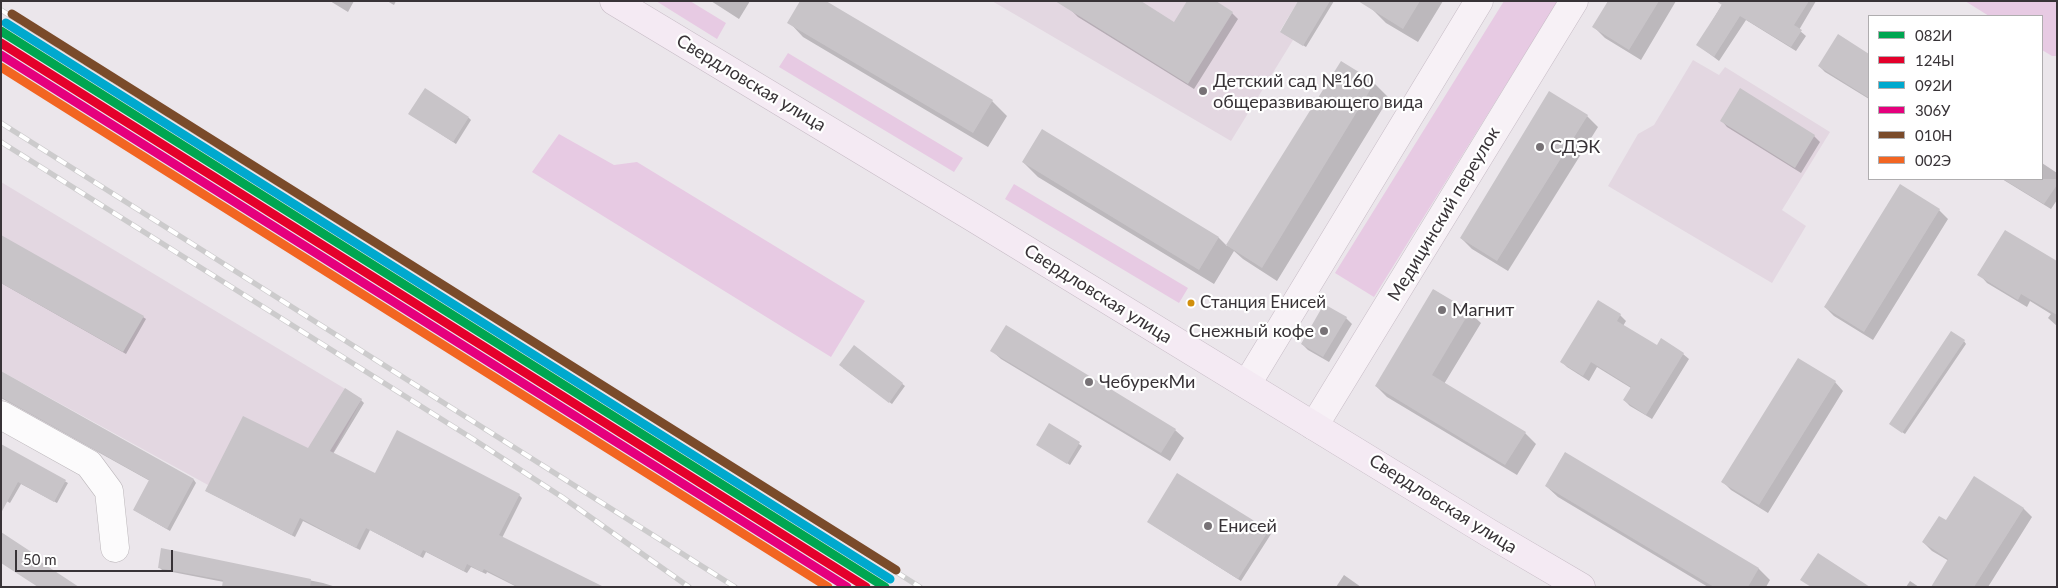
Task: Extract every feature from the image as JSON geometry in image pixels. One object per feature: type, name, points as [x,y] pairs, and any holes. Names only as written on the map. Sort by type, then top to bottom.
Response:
[{"type":"highway","name":"Свердловская улица","points":[[614,1],[1580,587]]},
{"type":"main road","points":[[1247,384],[1479,1]]},
{"type":"main road","name":"Медицинский переулок","points":[[1314,426],[1574,1]]},
{"type":"street","points":[[1,415],[89,464],[109,491],[115,548]]},
{"type":"shaded area","points":[[656,1],[690,1],[726,23],[717,39]]},
{"type":"shaded area","name":"Детский сад №160 общеразвивающего вида","points":[[992,1],[1298,1],[1280,31],[1293,40],[1231,141]]},
{"type":"shaded area","points":[[1504,1],[1558,1],[1374,297],[1335,273]]},
{"type":"shaded area","points":[[1965,1],[2057,1],[2057,56],[2052,56],[2043,51],[2043,15],[1987,15]]},
{"type":"shaded area","points":[[788,53],[963,158],[954,172],[779,67]]},
{"type":"shaded area","points":[[1693,60],[1719,75],[1725,67],[1830,132],[1782,210],[1806,226],[1772,283],[1608,186],[1638,134],[1654,125]]},
{"type":"shaded area","points":[[559,134],[614,165],[637,162],[865,301],[831,357],[532,172]]},
{"type":"shaded area","points":[[1,182],[362,399],[329,460],[208,485],[1,371]]},
{"type":"shaded area","points":[[1014,184],[1188,288],[1179,303],[1005,199]]},
{"type":"building","points":[[800,1],[826,1],[993,100],[973,133],[787,23]]},
{"type":"building","points":[[1055,1],[1141,1],[1174,22],[1187,1],[1216,1],[1233,12],[1188,84]]},
{"type":"building","points":[[1298,1],[1330,1],[1303,46],[1280,32]]},
{"type":"building","points":[[1358,1],[1420,1],[1403,29]]},
{"type":"building","points":[[1608,1],[1659,1],[1629,50],[1592,27]]},
{"type":"building","points":[[1716,1],[1809,1],[1794,25],[1802,30],[1791,47],[1740,16],[1714,57],[1696,45],[1722,5]]},
{"type":"building","points":[[1838,34],[1868,53],[1868,97],[1818,66]]},
{"type":"building","points":[[1341,61],[1375,82],[1262,268],[1226,245]]},
{"type":"building","points":[[425,88],[469,117],[453,142],[408,114]]},
{"type":"building","points":[[1740,88],[1815,135],[1795,168],[1720,121]]},
{"type":"building","points":[[1549,91],[1588,115],[1497,261],[1460,238]]},
{"type":"building","points":[[1042,129],[1219,237],[1199,270],[1022,162]]},
{"type":"building","points":[[2057,179],[2057,185],[2044,204],[2005,180]]},
{"type":"building","points":[[1900,184],[1940,209],[1864,332],[1824,307]]},
{"type":"building","points":[[2005,230],[2057,261],[2057,315],[2021,294],[2018,300],[1977,275]]},
{"type":"building","points":[[1,235],[144,316],[123,352],[1,283]]},
{"type":"building","points":[[1433,289],[1470,311],[1432,375],[1526,432],[1505,465],[1375,386]]},
{"type":"building","points":[[1598,300],[1621,314],[1617,321],[1657,345],[1661,338],[1684,353],[1646,415],[1623,400],[1631,387],[1591,362],[1583,376],[1560,362]]},
{"type":"building","name":"Снежный кофе","points":[[1324,304],[1347,317],[1323,357],[1301,344]]},
{"type":"building","points":[[1006,325],[1176,429],[1161,453],[990,351]]},
{"type":"building","points":[[1951,331],[1965,340],[1902,433],[1889,424]]},
{"type":"building","points":[[854,345],[903,383],[889,403],[839,365]]},
{"type":"building","points":[[1798,358],[1836,381],[1759,505],[1721,482]]},
{"type":"building","points":[[1,371],[194,479],[167,529],[133,510],[149,480],[1,397]]},
{"type":"building","points":[[345,388],[362,399],[330,451],[375,473],[397,430],[520,494],[499,535],[604,587],[518,587],[484,569],[482,572],[467,564],[464,571],[423,550],[420,556],[366,528],[356,548],[300,518],[292,535],[205,491],[243,416],[308,448]]},
{"type":"building","points":[[1049,423],[1080,442],[1067,464],[1036,445]]},
{"type":"building","points":[[1,444],[66,480],[54,502],[18,482],[1,513]]},
{"type":"building","points":[[1565,452],[1759,568],[1748,587],[1714,587],[1545,486]]},
{"type":"building","name":"Енисей","points":[[1177,473],[1269,530],[1238,579],[1147,522]]},
{"type":"building","points":[[1974,476],[2024,508],[1974,587],[1931,587],[1948,559],[1922,542],[1939,516],[1946,520]]},
{"type":"building","points":[[1,532],[39,557],[38,560],[79,587],[38,587],[1,563]]},
{"type":"building","points":[[161,548],[311,579],[310,587],[222,587],[223,580],[158,568]]},
{"type":"building","points":[[1818,553],[1870,587],[1811,587],[1800,580]]},
{"type":"railway","points":[[1,10],[920,587]]},
{"type":"railway","points":[[1,123],[735,587]]},
{"type":"railway","points":[[1,142],[473,439],[562,497],[689,587]]},
{"type":"transit line","name":"010Н","points":[[12,14],[896,570]]},
{"type":"transit line","name":"092И","points":[[6,23],[890,579]]},
{"type":"transit line","name":"082И","points":[[1,31],[885,587]]},
{"type":"transit line","name":"124Ы","points":[[1,43],[866,587]]},
{"type":"transit line","name":"306У","points":[[1,55],[847,587]]},
{"type":"transit line","name":"002Э","points":[[1,67],[828,587]]},
{"type":"place","name":"Детский сад №160 общеразвивающего вида","points":[[1203,91]]},
{"type":"place","name":"СДЭК","points":[[1540,147]]},
{"type":"place","name":"Станция Енисей","points":[[1191,303]]},
{"type":"place","name":"Магнит","points":[[1442,310]]},
{"type":"place","name":"Снежный кофе","points":[[1324,331]]},
{"type":"place","name":"ЧебурекМи","points":[[1089,382]]},
{"type":"place","name":"Енисей","points":[[1208,526]]}]
